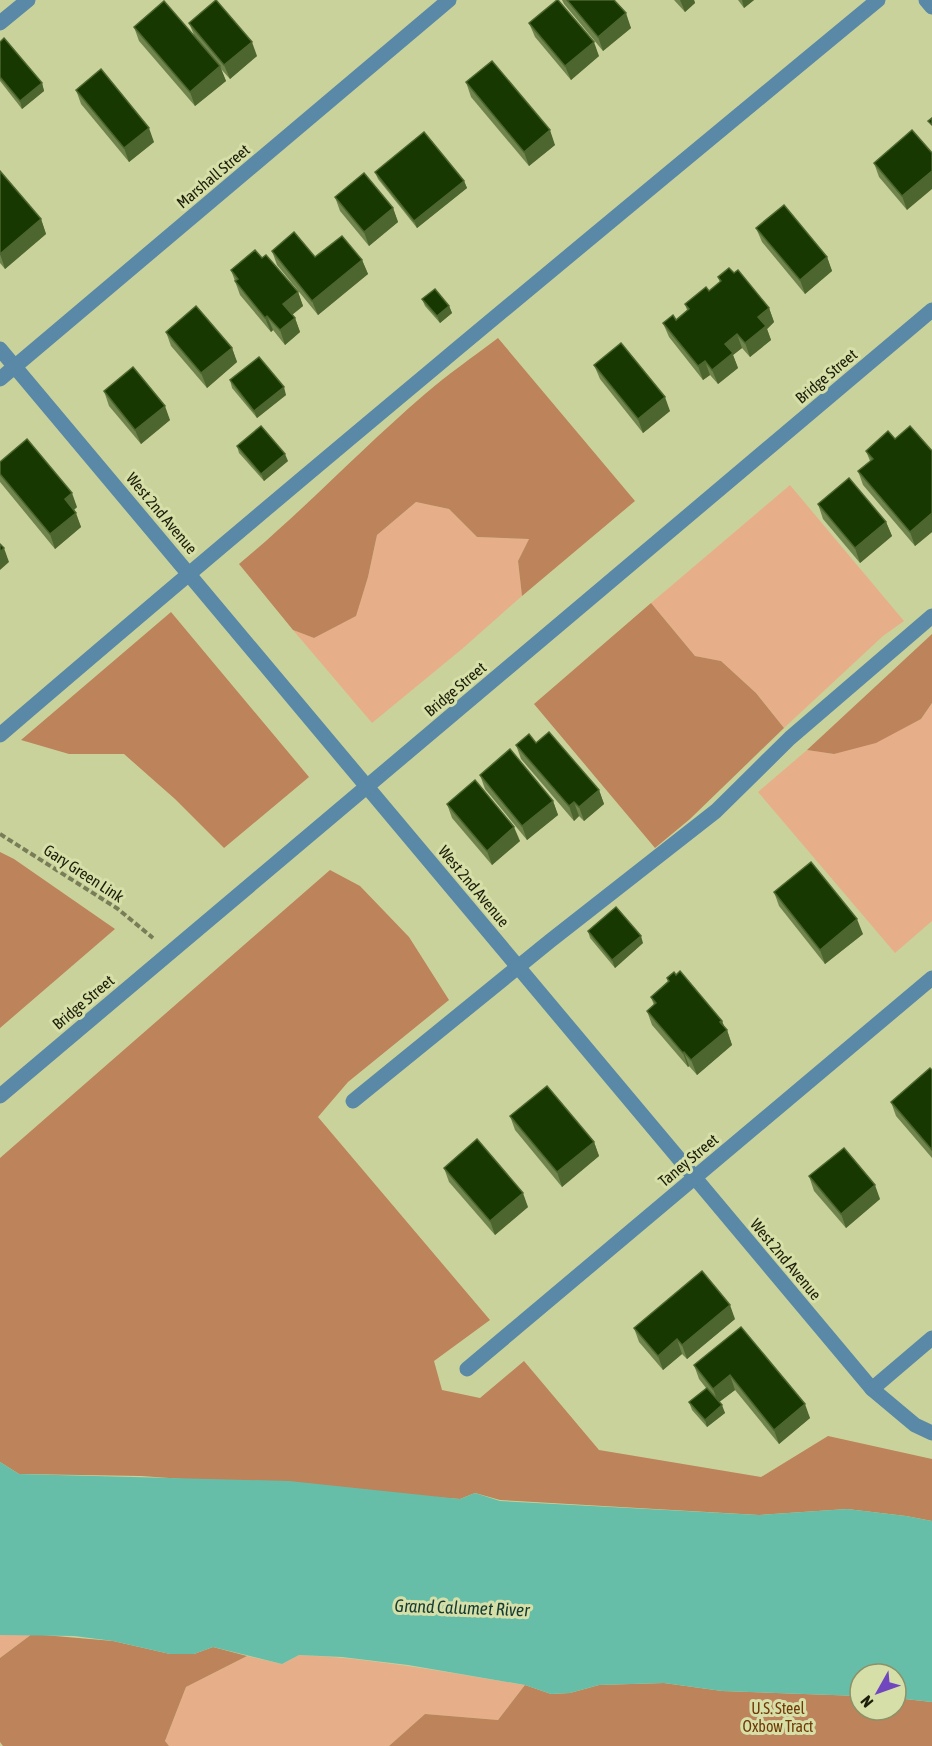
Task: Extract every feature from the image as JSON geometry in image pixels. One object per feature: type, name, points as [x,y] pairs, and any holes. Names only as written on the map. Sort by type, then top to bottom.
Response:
[{"type":"street","points":[[0,23],[28,0]]},
{"type":"street","name":"Marshall Street","points":[[0,379],[449,0]]},
{"type":"street","points":[[0,735],[432,368],[878,0]]},
{"type":"street","points":[[926,0],[932,7]]},
{"type":"street","name":"Bridge Street","points":[[0,1096],[932,310]]},
{"type":"street","name":"West 2nd Avenue","points":[[0,349],[872,1389],[915,1425],[932,1432]]},
{"type":"street","points":[[353,1101],[446,1024],[716,811],[790,738],[932,616]]},
{"type":"street","name":"Taney Street","points":[[466,1369],[932,978]]},
{"type":"street","points":[[872,1389],[932,1338]]},
{"type":"path","name":"Gary Green Link","points":[[0,834],[118,909],[152,937]]},
{"type":"shaded area","points":[[790,485],[904,621],[883,636],[784,728],[756,693],[721,661],[695,656],[651,603]]},
{"type":"shaded area","points":[[416,502],[449,509],[477,537],[529,539],[518,561],[522,596],[372,723],[293,630],[314,638],[355,616],[368,577],[377,535]]},
{"type":"shaded area","points":[[932,703],[932,921],[895,953],[758,792],[807,750],[834,754],[921,719]]},
{"type":"shaded area","points":[[32,1634],[0,1658],[0,1635]]},
{"type":"shaded area","points":[[299,1655],[384,1663],[525,1685],[498,1720],[425,1714],[389,1746],[169,1746],[165,1741],[186,1687],[247,1656],[282,1664]]},
{"type":"green space","points":[[498,338],[635,501],[522,596],[518,561],[529,539],[477,537],[449,509],[416,502],[377,535],[368,577],[356,616],[314,638],[293,630],[239,564],[425,394]]},
{"type":"green space","points":[[651,603],[695,656],[721,661],[756,693],[784,728],[690,819],[655,848],[534,704]]},
{"type":"green space","points":[[171,612],[309,777],[224,848],[175,799],[124,754],[69,754],[21,740]]},
{"type":"green space","points":[[932,634],[932,703],[921,719],[876,743],[834,754],[807,750]]},
{"type":"green space","points":[[0,852],[14,859],[115,929],[0,1028]]},
{"type":"green space","points":[[330,870],[360,886],[409,937],[449,1000],[348,1082],[318,1117],[490,1320],[434,1361],[442,1390],[480,1398],[524,1361],[599,1450],[761,1477],[828,1436],[932,1459],[932,1521],[847,1509],[759,1515],[500,1500],[475,1493],[460,1499],[141,1476],[19,1474],[0,1462],[0,1158]]},
{"type":"green space","points":[[32,1634],[113,1641],[170,1654],[194,1654],[213,1647],[247,1656],[186,1687],[165,1741],[169,1746],[3,1746],[0,1742],[0,1658]]},
{"type":"green space","name":"U.S. Steel Oxbow Tract","points":[[664,1683],[722,1691],[848,1696],[848,1722],[908,1722],[908,1699],[932,1702],[932,1746],[389,1746],[425,1714],[498,1720],[525,1685],[551,1694],[570,1693],[599,1685]]},
{"type":"water","name":"Grand Calumet River","points":[[0,1462],[19,1474],[289,1481],[460,1499],[475,1493],[500,1501],[759,1515],[847,1509],[932,1521],[932,1702],[908,1699],[908,1662],[848,1662],[848,1696],[722,1691],[664,1683],[599,1685],[570,1693],[551,1694],[525,1685],[408,1665],[342,1657],[299,1655],[282,1664],[213,1647],[194,1654],[170,1654],[113,1641],[74,1636],[0,1635]]},
{"type":"building","points":[[216,0],[252,42],[224,65],[189,23]]},
{"type":"building","points":[[557,0],[594,42],[565,66],[529,23]]},
{"type":"building","points":[[567,0],[614,0],[626,13],[598,37]]},
{"type":"building","points":[[164,1],[220,66],[190,92],[134,27]]},
{"type":"building","points":[[4,38],[42,83],[20,101],[0,77],[0,42]]},
{"type":"building","points":[[492,61],[550,130],[524,152],[466,82]]},
{"type":"building","points":[[101,69],[149,128],[124,148],[76,90]]},
{"type":"building","points":[[912,130],[932,153],[932,171],[902,196],[874,163]]},
{"type":"building","points":[[424,132],[464,181],[414,221],[375,172]]},
{"type":"building","points":[[0,171],[41,219],[0,254]]},
{"type":"building","points":[[364,173],[393,208],[364,232],[335,197]]},
{"type":"building","points":[[784,205],[827,257],[800,280],[756,228]]},
{"type":"building","points":[[294,232],[315,257],[342,236],[362,260],[312,301],[272,251]]},
{"type":"building","points":[[255,250],[262,258],[266,255],[298,292],[283,304],[295,318],[280,330],[267,316],[265,318],[235,281],[238,279],[231,270]]},
{"type":"building","points":[[729,268],[734,273],[738,270],[769,308],[758,317],[766,326],[745,343],[737,334],[725,344],[733,353],[712,370],[705,361],[698,366],[663,323],[673,315],[676,320],[689,309],[685,304],[706,287],[709,291],[721,281],[718,277]]},
{"type":"building","points":[[435,289],[449,306],[437,316],[422,299]]},
{"type":"building","points":[[196,306],[232,348],[201,373],[166,332]]},
{"type":"building","points":[[621,343],[665,397],[638,419],[594,365]]},
{"type":"building","points":[[259,357],[284,387],[254,411],[230,380]]},
{"type":"building","points":[[133,367],[165,406],[135,430],[104,391]]},
{"type":"building","points":[[261,426],[285,454],[261,474],[237,446]]},
{"type":"building","points":[[910,426],[932,451],[932,513],[910,532],[858,471],[873,459],[866,451],[888,431],[895,439]]},
{"type":"building","points":[[27,439],[72,493],[65,499],[76,513],[50,534],[0,474],[0,462]]},
{"type":"building","points":[[849,478],[886,522],[855,548],[818,504]]},
{"type":"building","points":[[549,732],[599,790],[579,807],[574,802],[569,806],[516,745],[529,734],[536,743]]},
{"type":"building","points":[[510,749],[553,801],[522,826],[480,775]]},
{"type":"building","points":[[475,780],[514,827],[487,851],[447,804]]},
{"type":"building","points":[[811,862],[857,919],[820,950],[774,892]]},
{"type":"building","points":[[616,907],[641,936],[612,960],[588,931]]},
{"type":"building","points":[[680,971],[727,1030],[691,1060],[647,1011],[656,1003],[651,997],[669,981],[667,978],[674,972],[676,975]]},
{"type":"building","points":[[930,1068],[932,1070],[932,1150],[891,1102]]},
{"type":"building","points":[[547,1086],[594,1142],[557,1172],[510,1116]]},
{"type":"building","points":[[477,1139],[523,1193],[490,1221],[444,1168]]},
{"type":"building","points":[[844,1148],[875,1185],[841,1214],[809,1176]]},
{"type":"building","points":[[702,1271],[730,1305],[682,1345],[677,1339],[658,1356],[634,1328]]},
{"type":"building","points":[[741,1327],[805,1404],[774,1430],[730,1375],[713,1389],[694,1365]]},
{"type":"building","points":[[707,1388],[722,1405],[705,1420],[689,1402]]}]
